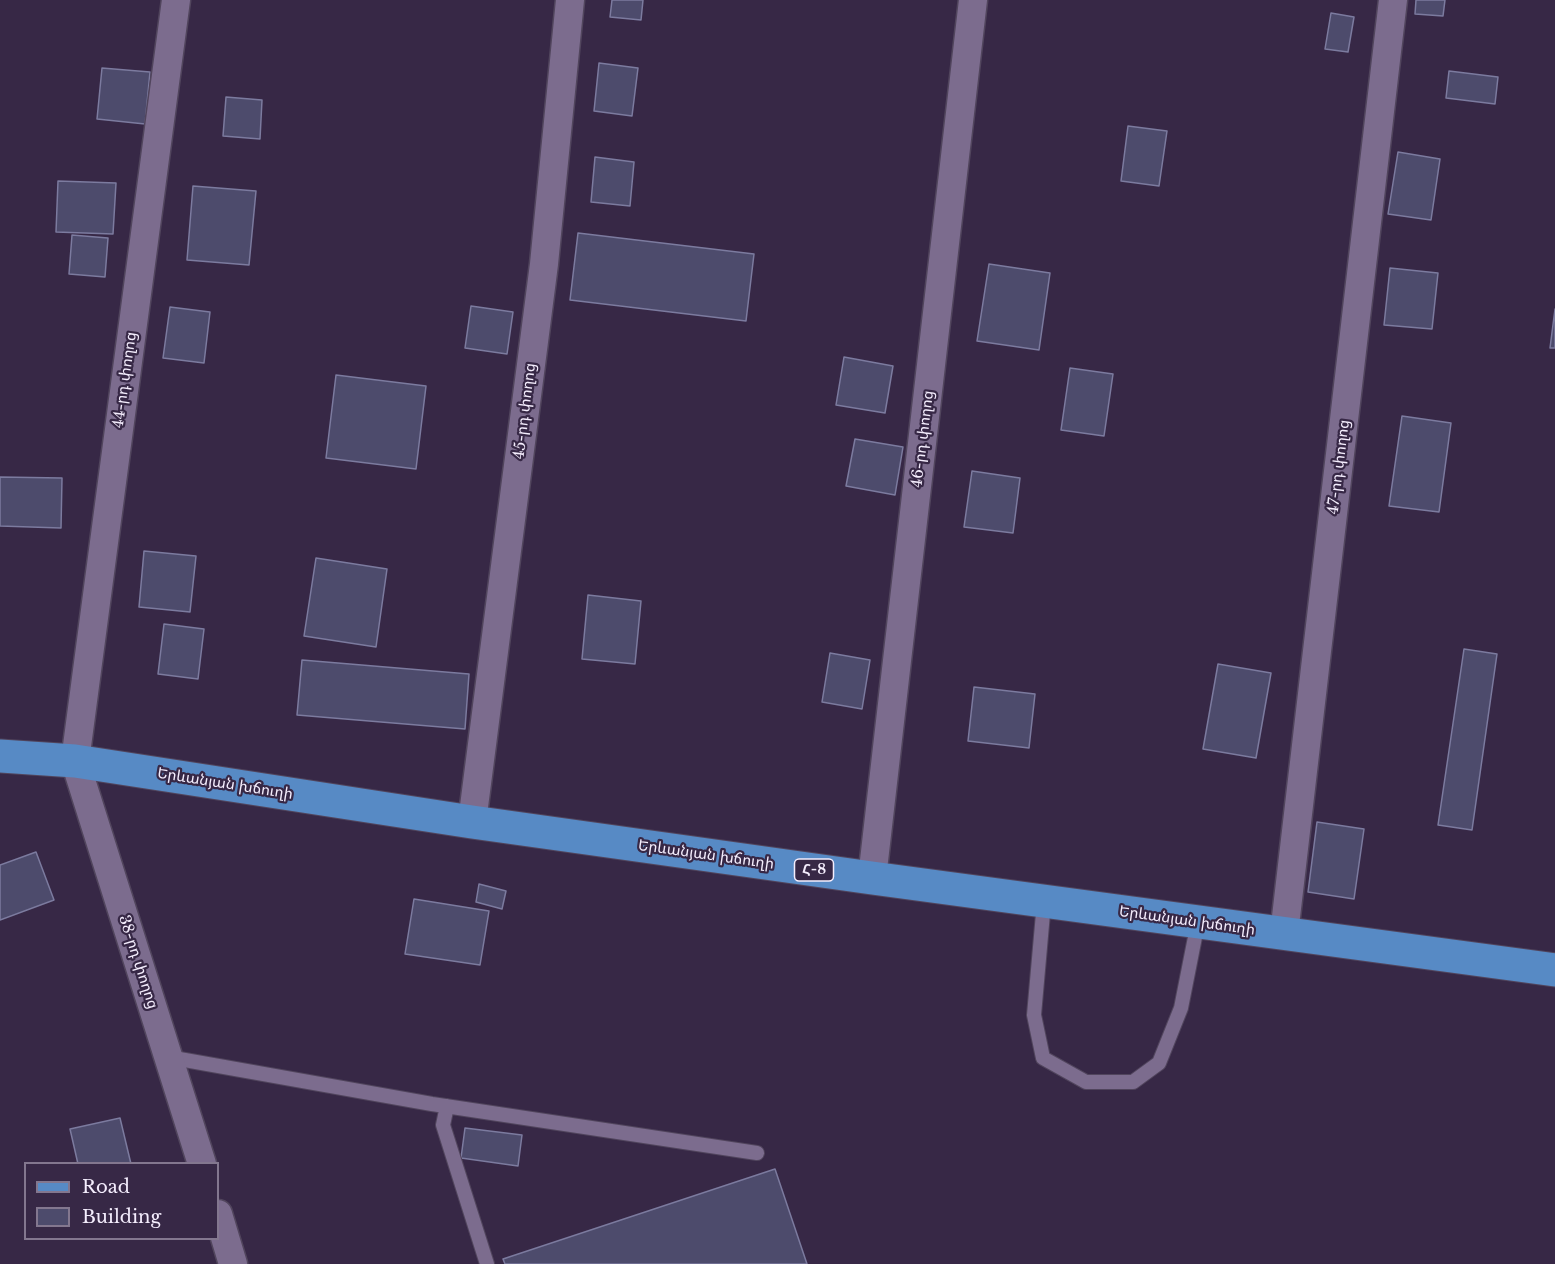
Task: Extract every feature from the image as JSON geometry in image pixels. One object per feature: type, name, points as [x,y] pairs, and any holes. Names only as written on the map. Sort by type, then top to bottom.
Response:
[{"type":"main road","name":"Երևանյան խճուղի","points":[[0,756],[75,761],[472,822],[1044,902],[1555,970]]},
{"type":"street","name":"44-րդ փողոց","points":[[75,761],[176,0]]},
{"type":"street","name":"45-րդ փողոց","points":[[472,822],[544,264],[570,0]]},
{"type":"street","name":"46-րդ փողոց","points":[[872,878],[973,0]]},
{"type":"street","name":"47-րդ փողոց","points":[[1284,934],[1393,0]]},
{"type":"street","name":"38-րդ փողոց","points":[[75,761],[201,1162]]},
{"type":"street","points":[[219,1217],[233,1264]]},
{"type":"lane","points":[[1044,902],[1034,1015],[1043,1058],[1086,1082],[1132,1082],[1159,1063],[1181,1008],[1198,922]]},
{"type":"lane","points":[[168,1057],[447,1106],[757,1153]]},
{"type":"lane","points":[[447,1106],[443,1125],[487,1264]]},
{"type":"building","points":[[612,0],[643,0],[641,20],[610,17]]},
{"type":"building","points":[[1416,0],[1445,0],[1443,16],[1415,14]]},
{"type":"building","points":[[1331,13],[1354,17],[1348,52],[1325,49]]},
{"type":"building","points":[[599,63],[638,68],[632,116],[594,111]]},
{"type":"building","points":[[102,68],[150,72],[145,124],[97,119]]},
{"type":"building","points":[[1449,71],[1498,77],[1495,104],[1446,98]]},
{"type":"building","points":[[226,97],[262,100],[260,139],[223,136]]},
{"type":"building","points":[[1128,126],[1167,131],[1159,186],[1121,181]]},
{"type":"building","points":[[1398,152],[1440,159],[1431,220],[1388,214]]},
{"type":"building","points":[[595,157],[634,162],[630,206],[591,202]]},
{"type":"building","points":[[58,181],[116,183],[113,234],[56,232]]},
{"type":"building","points":[[193,186],[256,191],[249,265],[187,260]]},
{"type":"building","points":[[578,233],[754,254],[746,321],[570,300]]},
{"type":"building","points":[[72,235],[108,238],[105,277],[69,274]]},
{"type":"building","points":[[989,264],[1050,273],[1039,350],[977,341]]},
{"type":"building","points":[[1390,268],[1438,273],[1432,329],[1384,325]]},
{"type":"building","points":[[471,306],[513,312],[507,354],[465,348]]},
{"type":"building","points":[[170,307],[210,312],[204,363],[163,358]]},
{"type":"building","points":[[1555,309],[1555,348],[1550,348]]},
{"type":"building","points":[[844,357],[893,366],[885,413],[836,405]]},
{"type":"building","points":[[1070,368],[1113,374],[1104,436],[1061,430]]},
{"type":"building","points":[[336,375],[426,386],[416,469],[326,458]]},
{"type":"building","points":[[1402,416],[1451,423],[1439,512],[1389,506]]},
{"type":"building","points":[[855,439],[903,447],[895,495],[846,486]]},
{"type":"building","points":[[972,471],[1020,478],[1013,533],[964,527]]},
{"type":"building","points":[[0,477],[62,478],[61,528],[0,526]]},
{"type":"building","points":[[144,551],[196,556],[190,612],[139,607]]},
{"type":"building","points":[[316,558],[387,569],[376,647],[304,636]]},
{"type":"building","points":[[588,595],[641,601],[635,664],[582,659]]},
{"type":"building","points":[[164,624],[204,629],[198,679],[158,674]]},
{"type":"building","points":[[1464,649],[1497,654],[1472,830],[1438,825]]},
{"type":"building","points":[[830,653],[870,660],[862,709],[822,702]]},
{"type":"building","points":[[302,660],[469,674],[465,729],[297,715]]},
{"type":"building","points":[[1218,664],[1271,673],[1256,758],[1203,749]]},
{"type":"building","points":[[974,687],[1035,694],[1029,748],[968,741]]},
{"type":"building","points":[[1317,822],[1364,829],[1354,899],[1308,892]]},
{"type":"building","points":[[36,852],[54,900],[0,920],[0,865]]},
{"type":"building","points":[[479,884],[506,891],[502,909],[476,902]]},
{"type":"building","points":[[414,899],[489,911],[480,965],[405,954]]},
{"type":"building","points":[[120,1118],[131,1162],[78,1162],[70,1129]]},
{"type":"building","points":[[465,1128],[522,1135],[518,1166],[461,1158]]},
{"type":"building","points":[[775,1169],[807,1264],[505,1264],[503,1259]]}]
